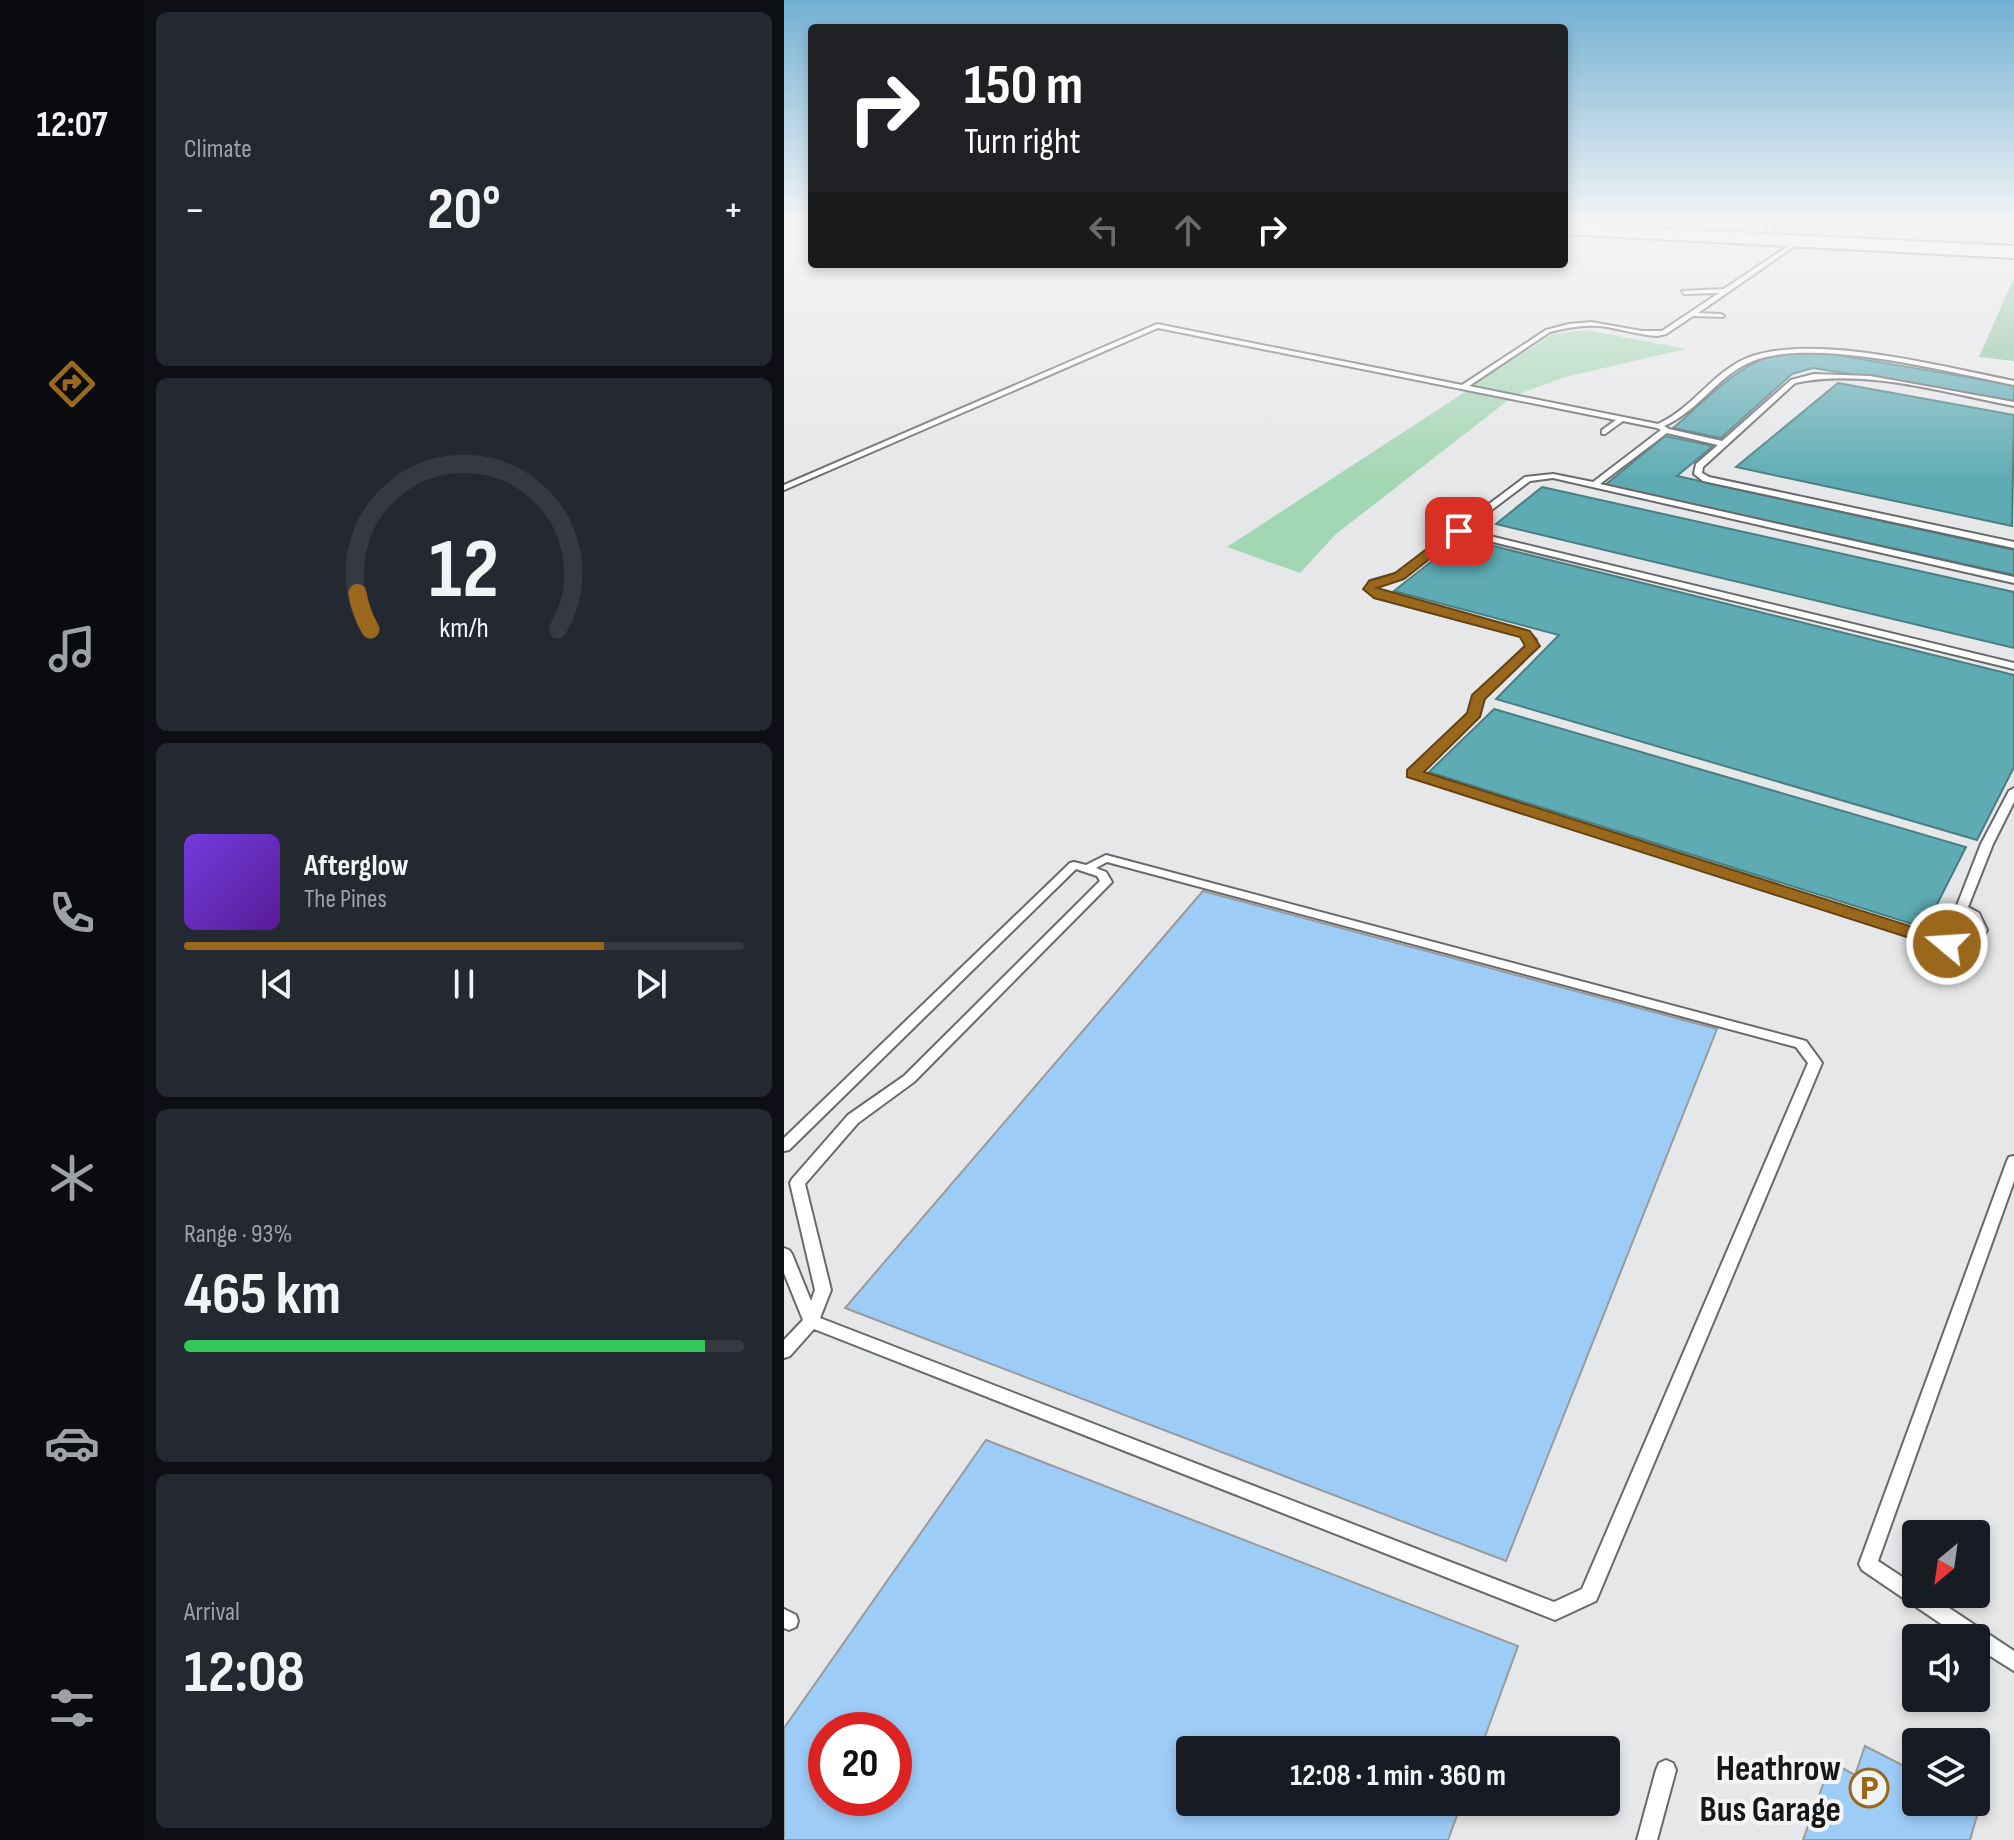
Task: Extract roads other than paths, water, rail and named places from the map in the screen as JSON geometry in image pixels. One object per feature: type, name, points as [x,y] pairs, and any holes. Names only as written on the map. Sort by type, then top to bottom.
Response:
[{"type":"lane","points":[[1464,386],[1548,331],[1561,327],[1603,325],[1658,334],[1698,310]]},
{"type":"lane","points":[[1692,314],[1721,316]]},
{"type":"lane","points":[[784,488],[1157,326],[1622,418],[1723,444]]},
{"type":"lane","points":[[1594,485],[1737,367],[1759,355],[1836,352],[2014,383]]},
{"type":"lane","points":[[2014,404],[1855,376],[1806,376],[1793,381],[1723,444],[1699,466],[1698,474],[1706,479],[2014,545]]},
{"type":"lane","points":[[1605,432],[1622,418]]},
{"type":"lane","points":[[2014,580],[1553,476],[1528,479],[1399,576],[1373,583],[1370,589],[1378,595],[1525,634],[1532,646],[1478,698],[1474,714],[1413,773],[1947,944],[1963,946],[1975,941],[1981,930],[1975,916],[1962,908],[1987,844],[2014,791]]},
{"type":"lane","points":[[1459,531],[2014,666]]},
{"type":"lane","points":[[784,1254],[811,1321],[1555,1611],[1589,1595],[1815,1063],[1801,1044],[1106,858],[1087,869]]},
{"type":"lane","points":[[784,1146],[1074,865],[1102,874],[1106,882],[909,1079],[853,1119],[797,1183],[823,1290],[811,1321],[784,1351]]},
{"type":"lane","points":[[2014,1161],[1868,1564],[2014,1662]]},
{"type":"lane","points":[[1647,1840],[1666,1770]]},
{"type":"water","points":[[1819,352],[2014,385],[2014,401],[1813,368],[1792,374],[1721,438],[1673,428],[1728,380],[1752,364],[1777,355]]},
{"type":"water","points":[[1838,383],[2014,415],[2012,526],[1736,467]]},
{"type":"water","points":[[1665,436],[1713,446],[1677,476],[2014,550],[2014,575],[1605,485]]},
{"type":"water","points":[[1542,487],[2014,592],[2014,648],[1496,524]]},
{"type":"water","points":[[1461,538],[2014,675],[2014,767],[1977,840],[1496,699],[1559,635],[1394,591]]},
{"type":"water","points":[[1494,709],[1966,847],[1925,928],[1429,772]]},
{"type":"place","name":"Heathrow Bus Garage","points":[[1869,1788]]}]
